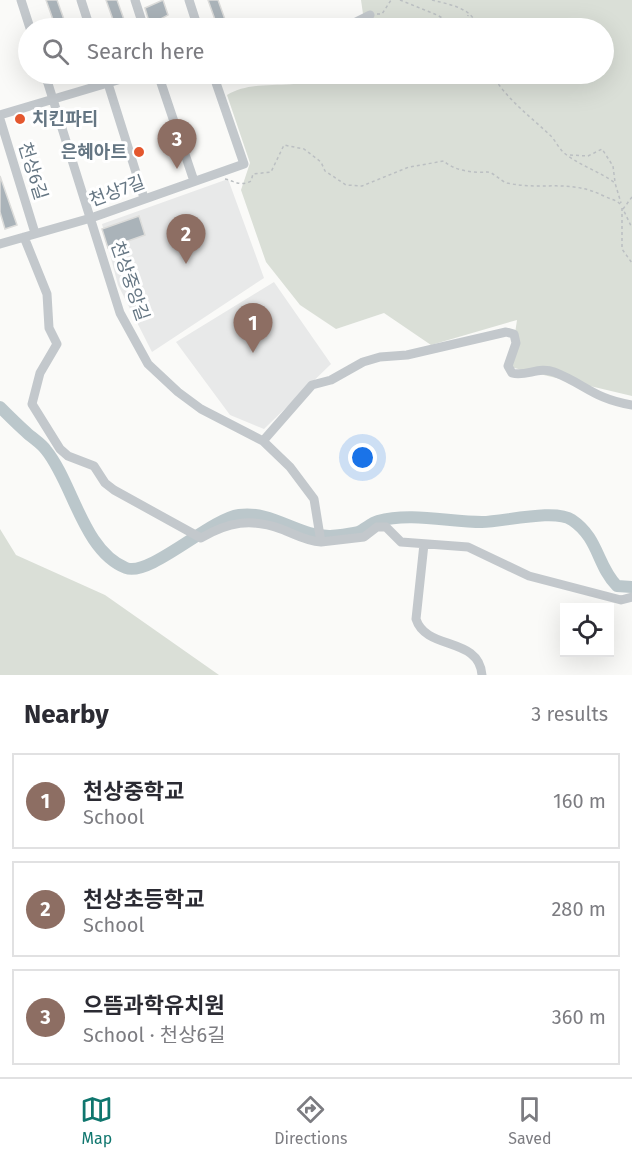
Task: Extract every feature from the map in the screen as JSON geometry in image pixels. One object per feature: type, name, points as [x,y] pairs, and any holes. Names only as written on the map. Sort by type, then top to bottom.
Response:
[{"type":"street","points":[[21,0],[27,18]]},
{"type":"street","points":[[81,0],[87,18]]},
{"type":"street","points":[[135,0],[141,18]]},
{"type":"street","points":[[189,0],[195,18]]},
{"type":"street","points":[[364,18],[370,15]]},
{"type":"street","name":"천상중앙길","points":[[48,84],[120,313],[148,364],[201,409],[263,441],[290,467],[314,499],[320,536]]},
{"type":"street","points":[[109,84],[144,198]]},
{"type":"street","name":"천상6길","points":[[35,233],[0,117],[53,99],[109,84]]},
{"type":"street","points":[[161,84],[194,181]]},
{"type":"street","name":"천상7길","points":[[0,244],[92,218],[244,164],[216,84]]},
{"type":"street","points":[[24,237],[47,294],[49,328],[57,344],[40,374],[32,404],[60,449],[69,456],[94,466],[105,483],[114,490],[151,508],[190,534],[201,538],[233,522],[243,521],[273,526],[306,539],[320,536],[364,537],[377,527],[386,527],[401,542],[468,547],[529,576],[621,600],[632,597]]},
{"type":"street","points":[[263,441],[312,385],[337,377],[363,362],[380,357],[407,355],[506,332],[514,334],[516,343],[508,366],[512,373],[521,375],[534,370],[551,371],[598,397],[632,405]]},
{"type":"street","points":[[424,544],[416,619],[418,625],[436,640],[466,649],[481,666],[482,675]]},
{"type":"path","points":[[382,14],[391,0]]},
{"type":"path","points":[[400,0],[444,18]]},
{"type":"path","points":[[432,0],[446,2],[473,18]]},
{"type":"path","points":[[468,18],[469,14]]},
{"type":"path","points":[[499,84],[509,98],[569,155],[615,183]]},
{"type":"path","points":[[222,178],[240,184],[251,181],[253,174],[271,172],[280,149],[284,145],[304,148],[321,162],[325,171],[346,185],[362,186],[409,166],[436,161],[467,171],[489,172],[507,183],[581,187],[617,201],[632,228]]},
{"type":"path","points":[[569,155],[578,153],[588,156],[602,149],[613,166],[622,208],[622,249],[632,263]]},
{"type":"path","points":[[622,208],[632,197]]},
{"type":"shaded area","points":[[361,0],[632,0],[632,396],[510,367],[517,320],[431,345],[384,313],[336,329],[300,305],[266,262],[241,190],[250,163],[227,95],[251,87],[289,84],[614,84],[614,18],[364,18]]},
{"type":"shaded area","points":[[228,179],[264,278],[152,352],[118,285],[102,224]]},
{"type":"shaded area","points":[[274,282],[331,364],[264,429],[230,415],[176,342]]},
{"type":"shaded area","points":[[0,529],[16,555],[105,595],[219,675],[0,675]]},
{"type":"building","points":[[46,0],[57,0],[63,18],[52,18]]},
{"type":"building","points":[[106,0],[117,0],[123,18],[112,18]]},
{"type":"building","points":[[163,0],[168,15],[163,18],[148,18],[145,8]]},
{"type":"building","points":[[208,0],[218,0],[224,18],[214,18]]},
{"type":"building","points":[[0,176],[17,225],[5,229],[0,212]]},
{"type":"building","points":[[139,216],[145,235],[108,248],[102,229]]},
{"type":"waterway","points":[[0,407],[46,450],[99,547],[111,559],[126,568],[137,568],[150,564],[212,526],[239,515],[263,516],[308,532],[331,536],[358,532],[375,522],[390,518],[417,517],[482,522],[554,515],[572,520],[581,527],[588,535],[610,578],[617,586],[632,587]]},
{"type":"place","name":"치킨파티","points":[[20,119]]},
{"type":"place","name":"은혜아트","points":[[139,152]]},
{"type":"place","name":"으뜸과학유치원","points":[[177,169]]},
{"type":"place","name":"천상초등학교","points":[[186,264]]},
{"type":"place","name":"천상중학교","points":[[253,353]]}]
